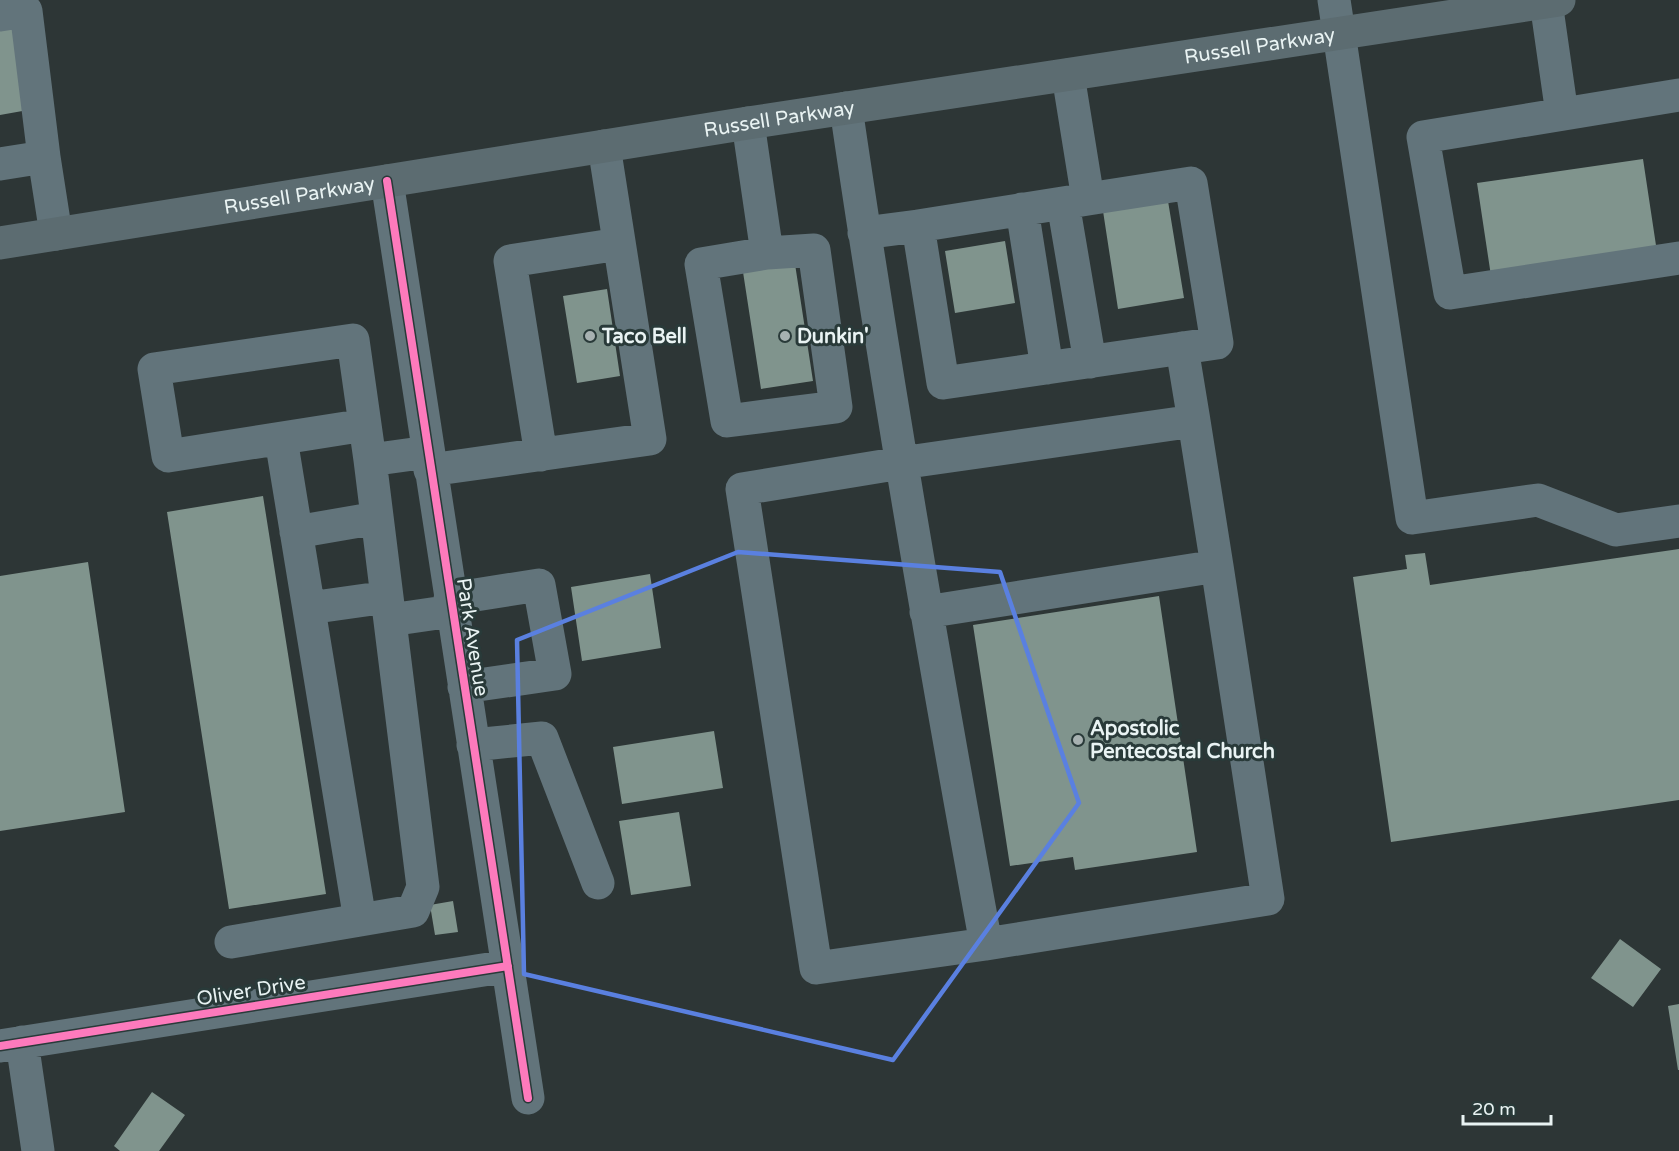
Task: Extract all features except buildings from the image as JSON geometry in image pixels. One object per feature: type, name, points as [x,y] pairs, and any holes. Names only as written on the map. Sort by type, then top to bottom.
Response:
[{"type":"main road","name":"Russell Parkway","points":[[0,243],[748,123],[1340,35],[1552,1]]},
{"type":"street","points":[[1334,0],[1412,518],[1538,500],[1616,530],[1679,521]]},
{"type":"street","points":[[1552,1],[1562,114]]},
{"type":"street","points":[[0,15],[26,11],[56,234]]},
{"type":"street","points":[[1068,75],[1075,201],[1090,362]]},
{"type":"street","points":[[1679,95],[1423,137],[1450,293],[1679,258]]},
{"type":"street","points":[[846,108],[901,463],[986,944]]},
{"type":"street","points":[[748,123],[767,253]]},
{"type":"street","points":[[370,460],[429,461],[541,455],[650,440],[604,146]]},
{"type":"street","points":[[0,164],[44,157]]},
{"type":"street","name":"Park Avenue","points":[[387,181],[528,1098]]},
{"type":"street","points":[[817,269],[918,226],[1191,183],[1217,343],[943,383],[918,226]]},
{"type":"street","points":[[1022,209],[1047,368]]},
{"type":"street","points":[[541,455],[510,261],[620,244]]},
{"type":"street","points":[[814,250],[836,408],[727,421],[701,264],[767,253],[814,250]]},
{"type":"street","points":[[231,942],[413,911],[423,887],[370,460],[353,340],[154,369],[168,456],[365,425]]},
{"type":"street","points":[[1182,348],[1194,421],[1217,566],[1268,899],[986,944],[816,968],[742,489],[901,463],[1194,421]]},
{"type":"street","points":[[281,439],[360,920]]},
{"type":"street","points":[[296,532],[377,518]]},
{"type":"street","points":[[926,612],[1217,566]]},
{"type":"street","points":[[309,608],[388,609],[451,605],[539,585],[555,674],[464,687]]},
{"type":"street","points":[[473,744],[542,738],[598,883]]},
{"type":"street","name":"Oliver Drive","points":[[11,1044],[508,966]]},
{"type":"street","points":[[11,1044],[38,1151]]},
{"type":"highlighted area","points":[[738,552],[1000,572],[1079,803],[893,1060],[524,974],[517,640]]},
{"type":"cycle path","points":[[387,181],[528,1098]]},
{"type":"cycle path","points":[[0,1046],[508,966]]},
{"type":"place","name":"Taco Bell","points":[[590,336]]},
{"type":"place","name":"Dunkin'","points":[[785,336]]},
{"type":"place","name":"Apostolic Pentecostal Church","points":[[1078,740]]}]
